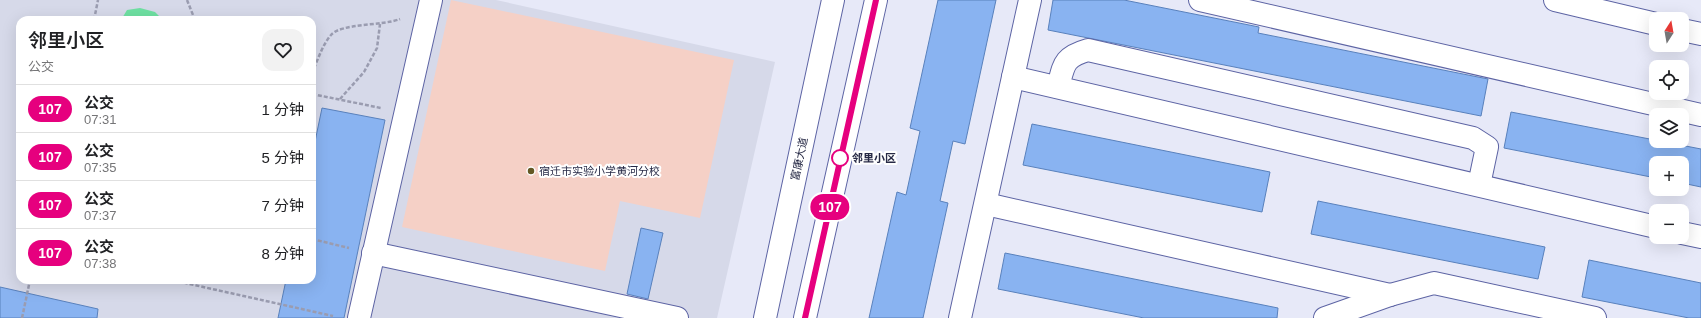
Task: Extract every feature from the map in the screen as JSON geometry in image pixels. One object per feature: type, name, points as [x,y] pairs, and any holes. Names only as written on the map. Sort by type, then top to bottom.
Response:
[{"type":"street","name":"富康大道","points":[[765,318],[833,0]]},
{"type":"street","points":[[805,318],[876,0]]},
{"type":"street","points":[[960,318],[1030,0]]},
{"type":"street","points":[[1200,0],[1701,115]]},
{"type":"street","points":[[1555,0],[1649,22]]},
{"type":"street","points":[[359,318],[372,253],[430,2]]},
{"type":"street","points":[[1689,31],[1701,34]]},
{"type":"street","points":[[1058,88],[1065,63],[1077,53],[1088,50],[1465,136],[1473,138],[1487,147],[1479,186]]},
{"type":"street","points":[[1013,77],[1649,225]]},
{"type":"street","points":[[986,204],[1390,295]]},
{"type":"street","points":[[1689,234],[1701,237]]},
{"type":"street","points":[[372,253],[677,318]]},
{"type":"street","points":[[1325,318],[1390,295],[1434,282],[1595,318]]},
{"type":"path","points":[[95,16],[98,0]]},
{"type":"path","points":[[187,0],[194,16]]},
{"type":"path","points":[[316,63],[322,48],[332,33],[355,25],[380,24],[396,21],[430,2]]},
{"type":"path","points":[[340,100],[364,72],[377,48],[380,24]]},
{"type":"path","points":[[316,96],[405,112]]},
{"type":"path","points":[[316,240],[372,253]]},
{"type":"path","points":[[22,318],[29,284]]},
{"type":"path","points":[[190,284],[340,318]]},
{"type":"shaded area","name":"宿迁市实验小学黄河分校","points":[[0,0],[496,0],[775,62],[717,318],[0,318]]},
{"type":"shaded area","points":[[451,0],[734,60],[700,218],[620,201],[605,271],[402,227]]},
{"type":"shaded area","points":[[140,8],[155,12],[159,16],[123,16],[127,10]]},
{"type":"building","points":[[938,0],[996,0],[965,144],[953,141],[940,201],[948,203],[923,318],[869,318],[897,192],[906,195],[920,131],[910,128]]},
{"type":"building","points":[[1053,0],[1124,0],[1259,27],[1258,33],[1488,79],[1481,116],[1048,30]]},
{"type":"building","points":[[322,108],[385,120],[344,318],[278,318],[285,284],[316,284],[316,137]]},
{"type":"building","points":[[1511,112],[1649,139],[1649,148],[1689,148],[1689,147],[1701,149],[1701,187],[1689,184],[1689,156],[1649,156],[1649,177],[1504,148]]},
{"type":"building","points":[[1032,124],[1270,172],[1262,212],[1023,165]]},
{"type":"building","points":[[1318,201],[1545,247],[1538,279],[1311,234]]},
{"type":"building","points":[[641,228],[663,233],[648,299],[627,294]]},
{"type":"building","points":[[1005,253],[1278,308],[1277,318],[1144,318],[998,289]]},
{"type":"building","points":[[1589,260],[1701,283],[1701,318],[1689,318],[1582,297]]},
{"type":"building","points":[[0,287],[98,309],[97,318],[0,318]]},
{"type":"bus line","name":"107","points":[[805,318],[876,0]]},
{"type":"place","name":"邻里小区","points":[[840,158]]},
{"type":"place","name":"宿迁市实验小学黄河分校","points":[[531,171]]}]
